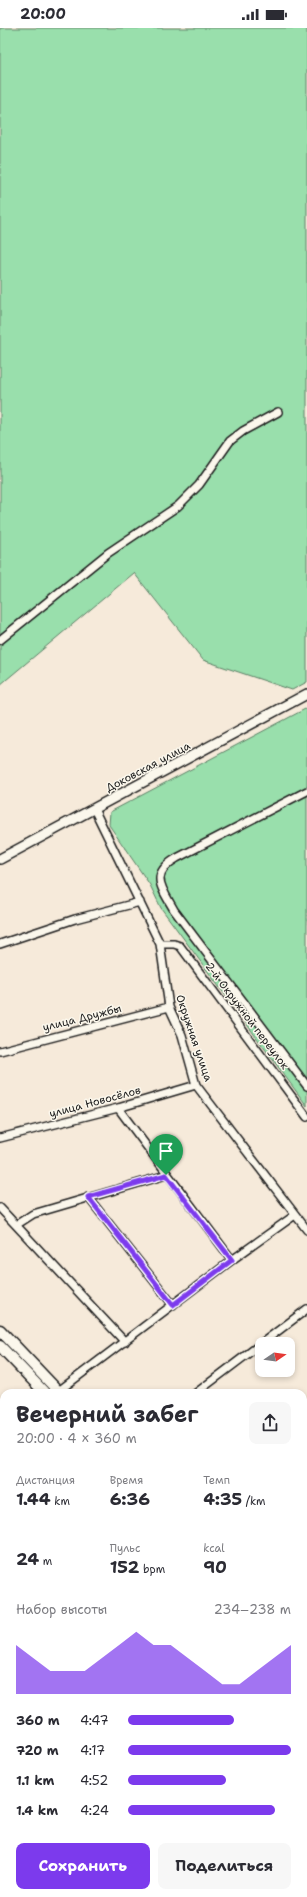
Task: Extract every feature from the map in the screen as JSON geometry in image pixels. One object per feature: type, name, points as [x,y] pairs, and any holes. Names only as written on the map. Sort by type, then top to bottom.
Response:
[{"type":"main road","points":[[0,1330],[55,1389]]},
{"type":"main road","points":[[0,1346],[41,1389]]},
{"type":"street","points":[[0,640],[108,553],[178,506],[199,485],[230,441],[242,431],[278,412]]},
{"type":"street","name":"Доковская улица","points":[[0,859],[307,694]]},
{"type":"street","points":[[307,792],[166,864],[160,872],[160,880],[164,892],[174,910],[307,1086]]},
{"type":"street","name":"Окружная улица","points":[[94,809],[160,944],[170,1007],[182,1035],[196,1085],[307,1230]]},
{"type":"street","points":[[0,944],[75,919],[140,902]]},
{"type":"street","name":"2-й Окружной переулок","points":[[160,944],[174,944],[180,946],[307,1117]]},
{"type":"street","name":"улица Дружбы","points":[[0,1051],[170,1007]]},
{"type":"street","name":"улица Новосёлов","points":[[0,1138],[118,1108],[196,1085]]},
{"type":"street","points":[[118,1108],[166,1175],[232,1260]]},
{"type":"street","points":[[16,1225],[33,1214],[166,1175]]},
{"type":"street","points":[[88,1197],[173,1305]]},
{"type":"street","points":[[0,1208],[125,1342]]},
{"type":"street","points":[[62,1389],[232,1260],[295,1215]]},
{"type":"street","points":[[201,1389],[307,1309]]},
{"type":"green space","points":[[0,28],[307,28],[307,682],[292,690],[203,660],[134,573],[0,685]]},
{"type":"green space","points":[[307,708],[307,1106],[161,908],[150,885],[109,825],[110,812]]},
{"type":"route","points":[[166,1175],[232,1260],[173,1305],[88,1197],[166,1175]]}]
